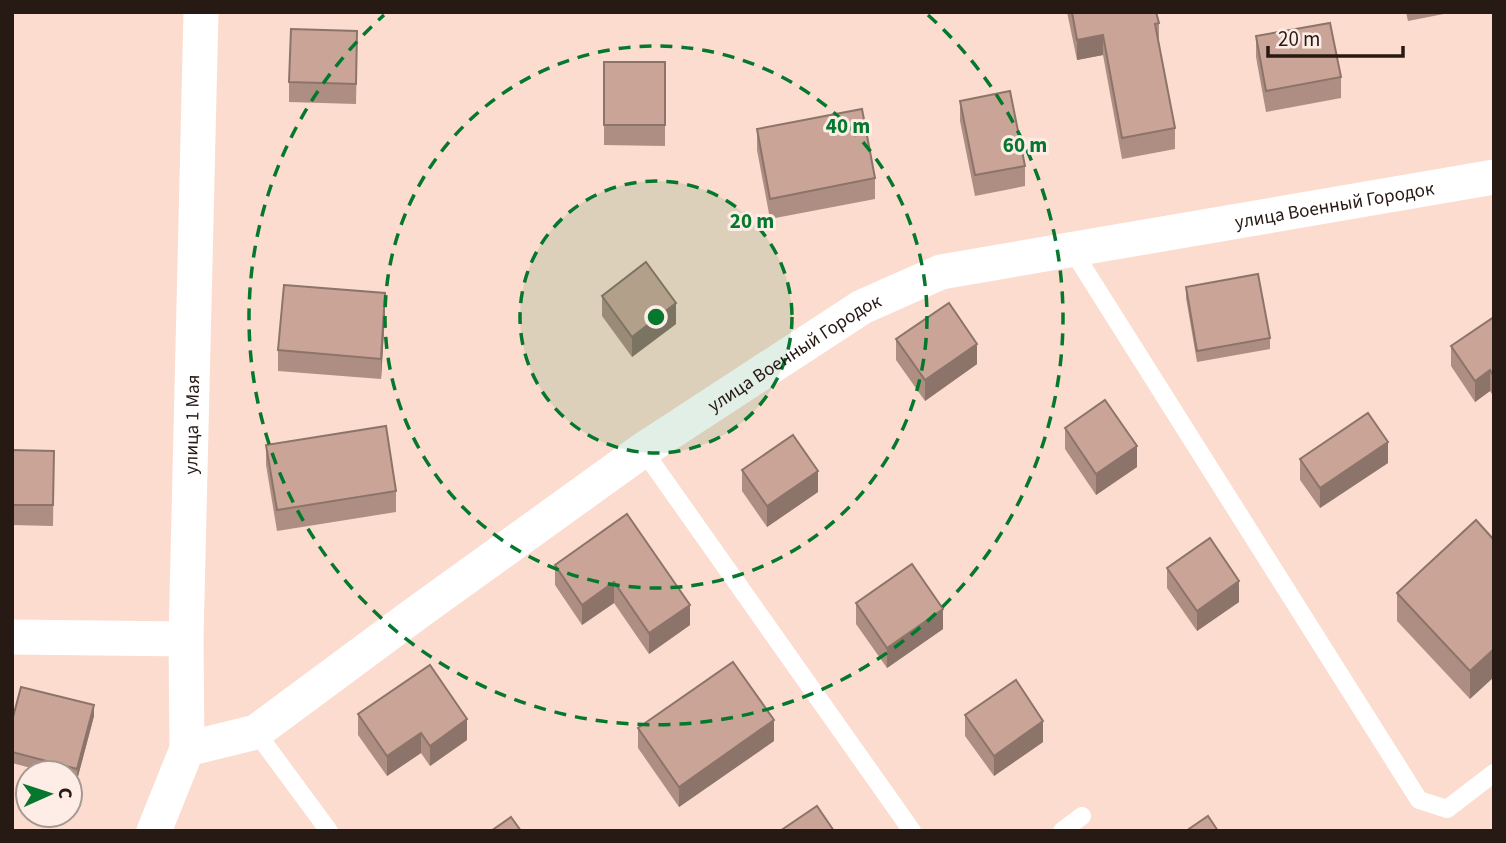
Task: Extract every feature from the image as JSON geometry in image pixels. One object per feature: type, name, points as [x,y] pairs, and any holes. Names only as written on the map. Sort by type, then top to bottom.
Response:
[{"type":"street","name":"улица 1 Мая","points":[[154,831],[187,749],[186,639],[201,12]]},
{"type":"street","name":"улица Военный Городок","points":[[187,749],[256,732],[429,603],[643,450],[862,307],[941,272],[1494,177]]},
{"type":"street","points":[[12,637],[186,639]]},
{"type":"lane","points":[[1071,248],[1419,800],[1447,809],[1494,773]]},
{"type":"lane","points":[[643,450],[912,831]]},
{"type":"lane","points":[[256,732],[329,831]]},
{"type":"lane","points":[[1062,831],[1082,816]]},
{"type":"building","points":[[1072,12],[1156,12],[1159,23],[1155,24],[1175,128],[1122,138],[1103,35],[1077,40]]},
{"type":"building","points":[[1330,23],[1341,77],[1266,91],[1256,36]]},
{"type":"building","points":[[291,29],[357,31],[356,84],[289,82]]},
{"type":"building","points":[[604,62],[665,62],[665,125],[604,125]]},
{"type":"building","points":[[1010,91],[1025,166],[975,175],[960,101]]},
{"type":"building","points":[[862,109],[875,178],[770,199],[757,129]]},
{"type":"building","points":[[646,262],[676,303],[632,337],[602,296]]},
{"type":"building","points":[[1258,274],[1270,338],[1197,351],[1186,287]]},
{"type":"building","points":[[284,285],[385,293],[381,359],[278,350]]},
{"type":"building","points":[[949,303],[977,344],[925,380],[896,339]]},
{"type":"building","points":[[1494,317],[1494,377],[1490,370],[1475,381],[1451,346]]},
{"type":"building","points":[[1105,400],[1137,446],[1096,474],[1065,428]]},
{"type":"building","points":[[1368,413],[1388,442],[1320,488],[1300,459]]},
{"type":"building","points":[[386,426],[396,491],[277,510],[266,445]]},
{"type":"building","points":[[793,435],[818,471],[767,506],[742,470]]},
{"type":"building","points":[[12,450],[54,451],[53,505],[12,505]]},
{"type":"building","points":[[627,514],[690,605],[649,633],[614,582],[582,605],[555,565]]},
{"type":"building","points":[[1476,520],[1494,540],[1494,649],[1470,671],[1397,593]]},
{"type":"building","points":[[1210,538],[1239,581],[1197,611],[1167,568]]},
{"type":"building","points":[[912,564],[943,609],[887,648],[856,603]]},
{"type":"building","points":[[733,662],[774,720],[679,787],[638,728]]},
{"type":"building","points":[[430,665],[467,719],[430,746],[421,733],[387,756],[358,714]]},
{"type":"building","points":[[1016,680],[1043,721],[994,756],[965,715]]},
{"type":"building","points":[[21,687],[94,705],[80,759],[39,759],[12,752],[12,721]]},
{"type":"building","points":[[817,806],[834,831],[780,831]]},
{"type":"building","points":[[1208,816],[1218,831],[1186,831]]},
{"type":"building","points":[[511,817],[521,831],[491,831]]}]
